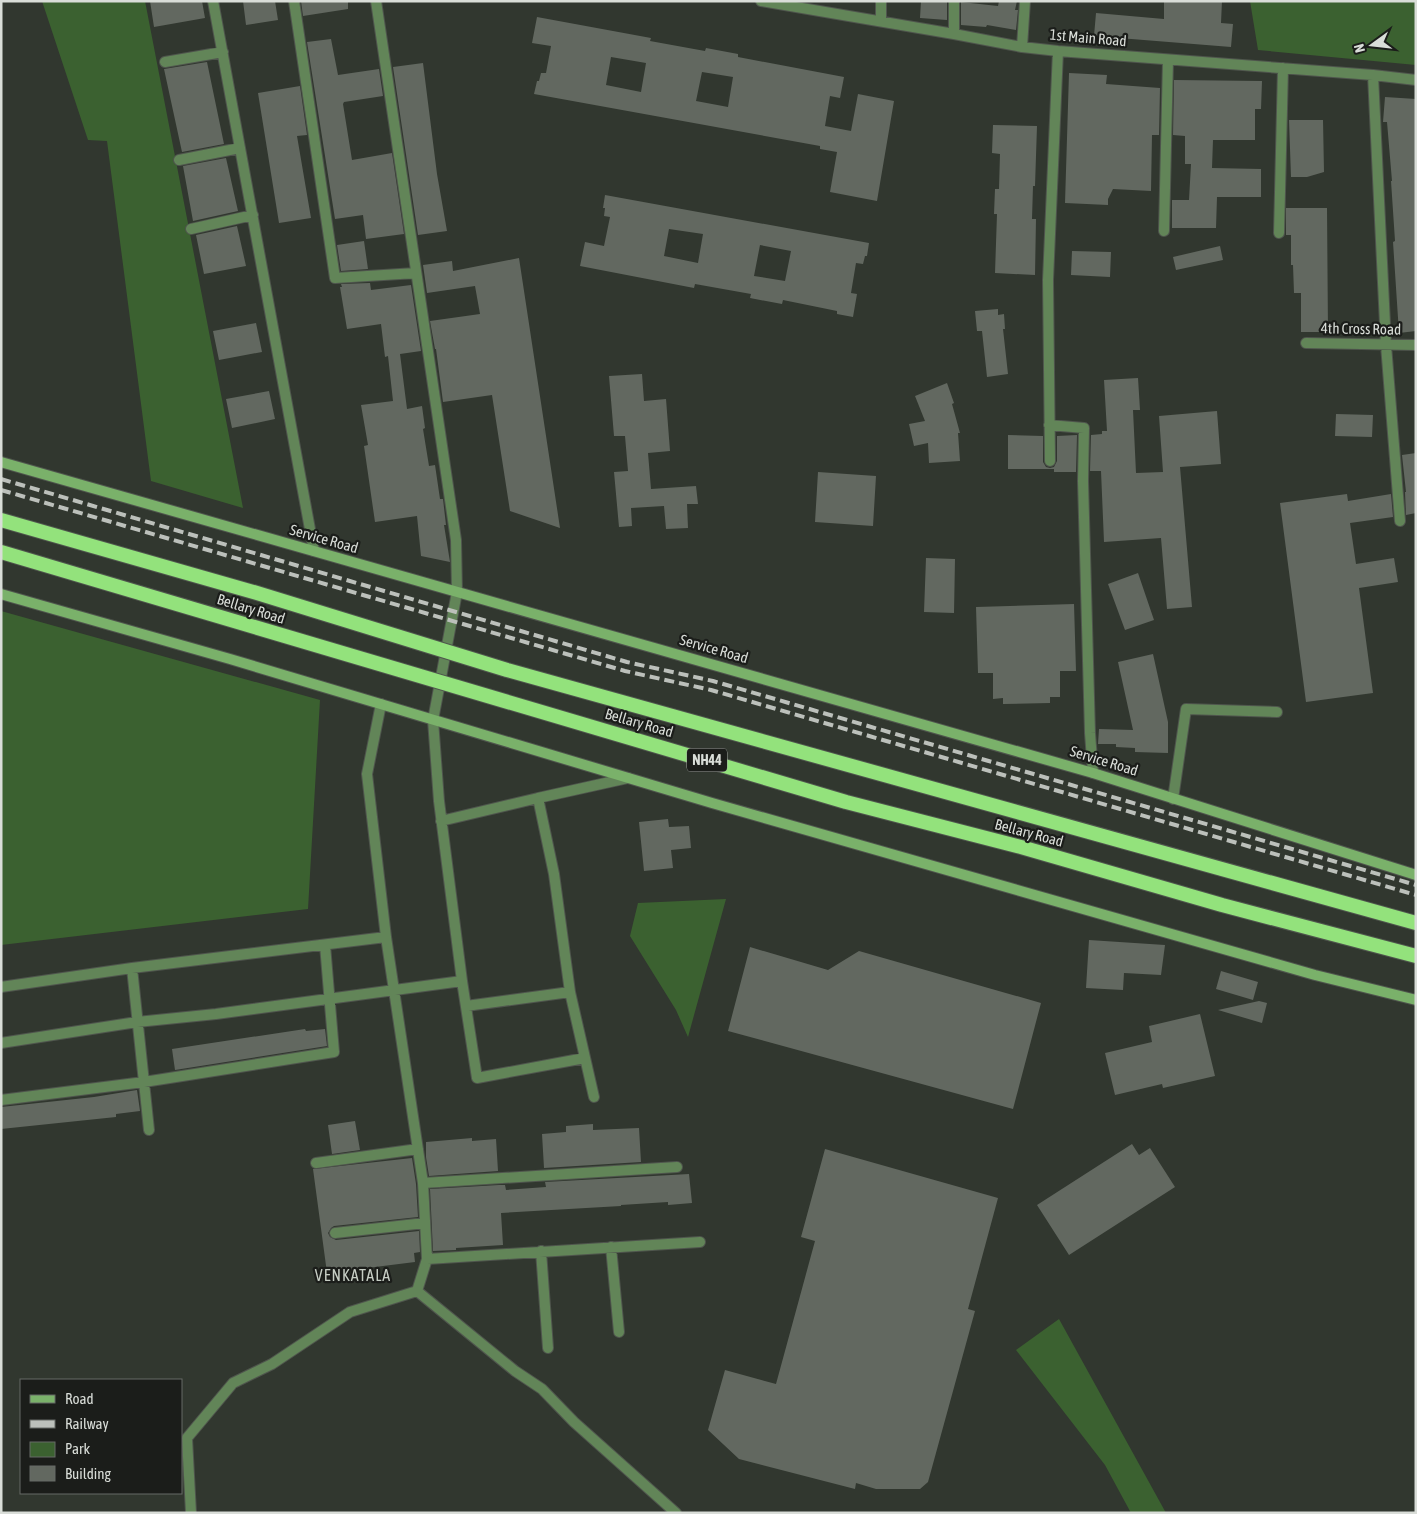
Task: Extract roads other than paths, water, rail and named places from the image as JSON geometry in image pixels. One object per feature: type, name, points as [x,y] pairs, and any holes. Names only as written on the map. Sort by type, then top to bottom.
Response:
[{"type":"highway","name":"Bellary Road","points":[[1,520],[257,593],[507,670],[1416,923]]},
{"type":"highway","name":"Bellary Road","points":[[1,552],[846,802],[1021,847],[1222,905],[1416,956]]},
{"type":"main road","name":"Service Road","points":[[1,462],[1093,773],[1416,875]]},
{"type":"main road","points":[[1,594],[221,656],[628,778],[1306,972],[1416,1000]]},
{"type":"street","points":[[213,1],[314,551]]},
{"type":"street","points":[[294,1],[335,278],[416,273]]},
{"type":"street","points":[[376,1],[456,540],[457,592],[433,720],[441,821],[462,981],[478,1078],[585,1058]]},
{"type":"street","name":"1st Main Road","points":[[761,1],[805,5],[1022,47],[1416,80]]},
{"type":"street","points":[[880,21],[881,1]]},
{"type":"street","points":[[954,1],[954,34]]},
{"type":"street","points":[[1022,47],[1025,1]]},
{"type":"street","points":[[1050,461],[1048,280],[1058,51]]},
{"type":"street","points":[[165,62],[222,52]]},
{"type":"street","points":[[1164,232],[1168,60]]},
{"type":"street","points":[[1279,233],[1283,68]]},
{"type":"street","points":[[1373,75],[1386,345],[1400,521]]},
{"type":"street","points":[[179,160],[240,148]]},
{"type":"street","points":[[191,229],[252,216]]},
{"type":"street","name":"4th Cross Road","points":[[1306,343],[1416,345]]},
{"type":"street","points":[[1049,425],[1084,428],[1083,481],[1090,733],[1093,773]]},
{"type":"street","points":[[381,704],[367,774],[398,1027],[423,1183],[427,1259],[417,1292]]},
{"type":"street","points":[[1173,799],[1186,709],[1277,712]]},
{"type":"street","points":[[441,821],[628,778]]},
{"type":"street","points":[[538,798],[554,874],[570,992],[594,1097]]},
{"type":"street","points":[[1,988],[132,968],[386,937]]},
{"type":"street","points":[[1,1100],[144,1082],[334,1052],[325,945]]},
{"type":"street","points":[[132,968],[149,1130]]},
{"type":"street","points":[[1,1043],[137,1022],[395,991],[462,981]]},
{"type":"street","points":[[466,1006],[570,992]]},
{"type":"street","points":[[316,1163],[418,1149]]},
{"type":"street","points":[[423,1183],[677,1167]]},
{"type":"street","points":[[335,1233],[425,1223]]},
{"type":"street","points":[[427,1259],[700,1242]]},
{"type":"street","points":[[611,1247],[620,1332]]},
{"type":"street","points":[[540,1251],[548,1348]]},
{"type":"street","points":[[190,1513],[187,1438],[233,1383],[272,1364],[350,1312],[417,1292]]},
{"type":"street","points":[[417,1292],[515,1370],[542,1388],[574,1422],[676,1513]]},
{"type":"railway","points":[[1,479],[627,662],[713,681],[1416,885]]},
{"type":"railway","points":[[1,490],[625,671],[711,690],[1416,895]]},
{"type":"district","name":"VENKATALA","points":[[353,1275]]}]
